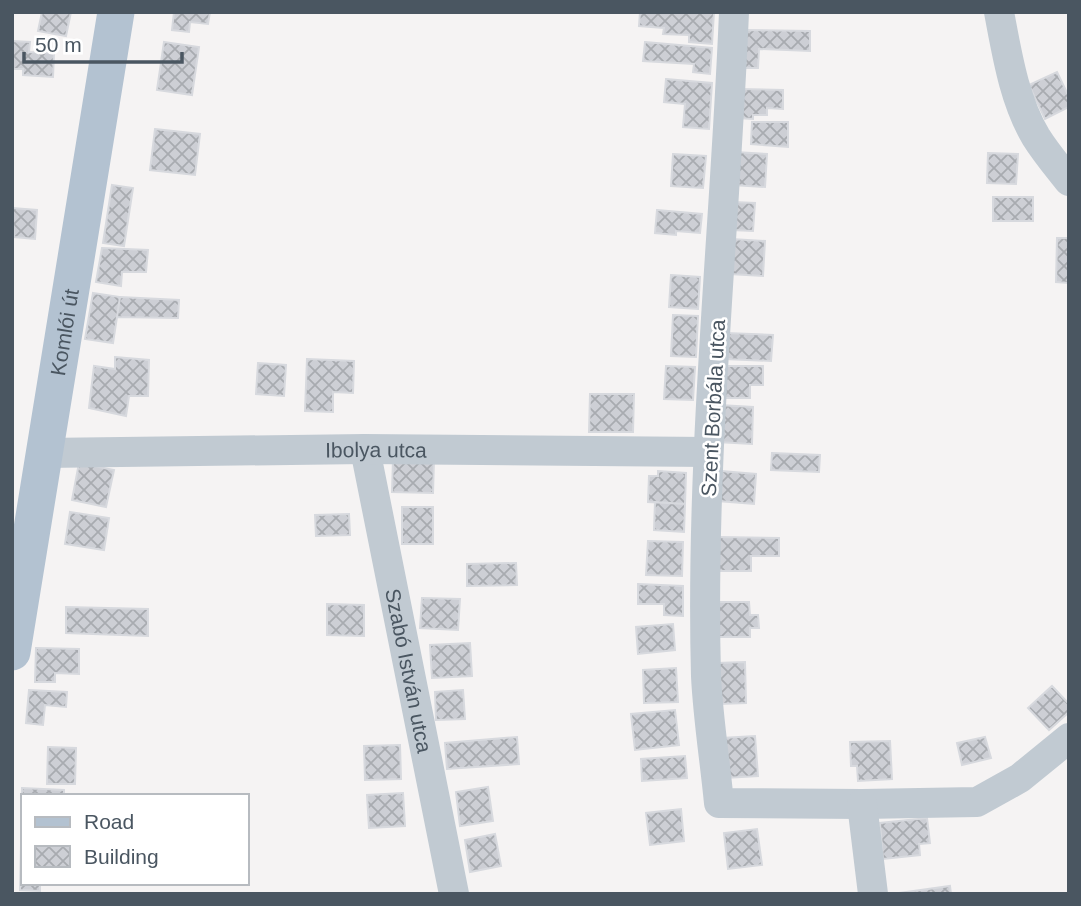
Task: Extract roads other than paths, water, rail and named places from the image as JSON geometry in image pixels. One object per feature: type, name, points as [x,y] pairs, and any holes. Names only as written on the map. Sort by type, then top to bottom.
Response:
[{"type":"main road","name":"Komlói út","points":[[12,652],[116,12]]},
{"type":"street","name":"Szent Borbála utca","points":[[734,12],[729,144],[708,452],[706,678],[719,803],[862,804]]},
{"type":"street","points":[[999,12],[1010,67],[1022,105],[1036,137],[1069,181]]},
{"type":"street","name":"Ibolya utca","points":[[44,453],[365,449],[708,452]]},
{"type":"street","name":"Szabó István utca","points":[[365,449],[454,894]]},
{"type":"street","points":[[873,894],[862,804],[977,802],[1020,778],[1069,738]]}]
